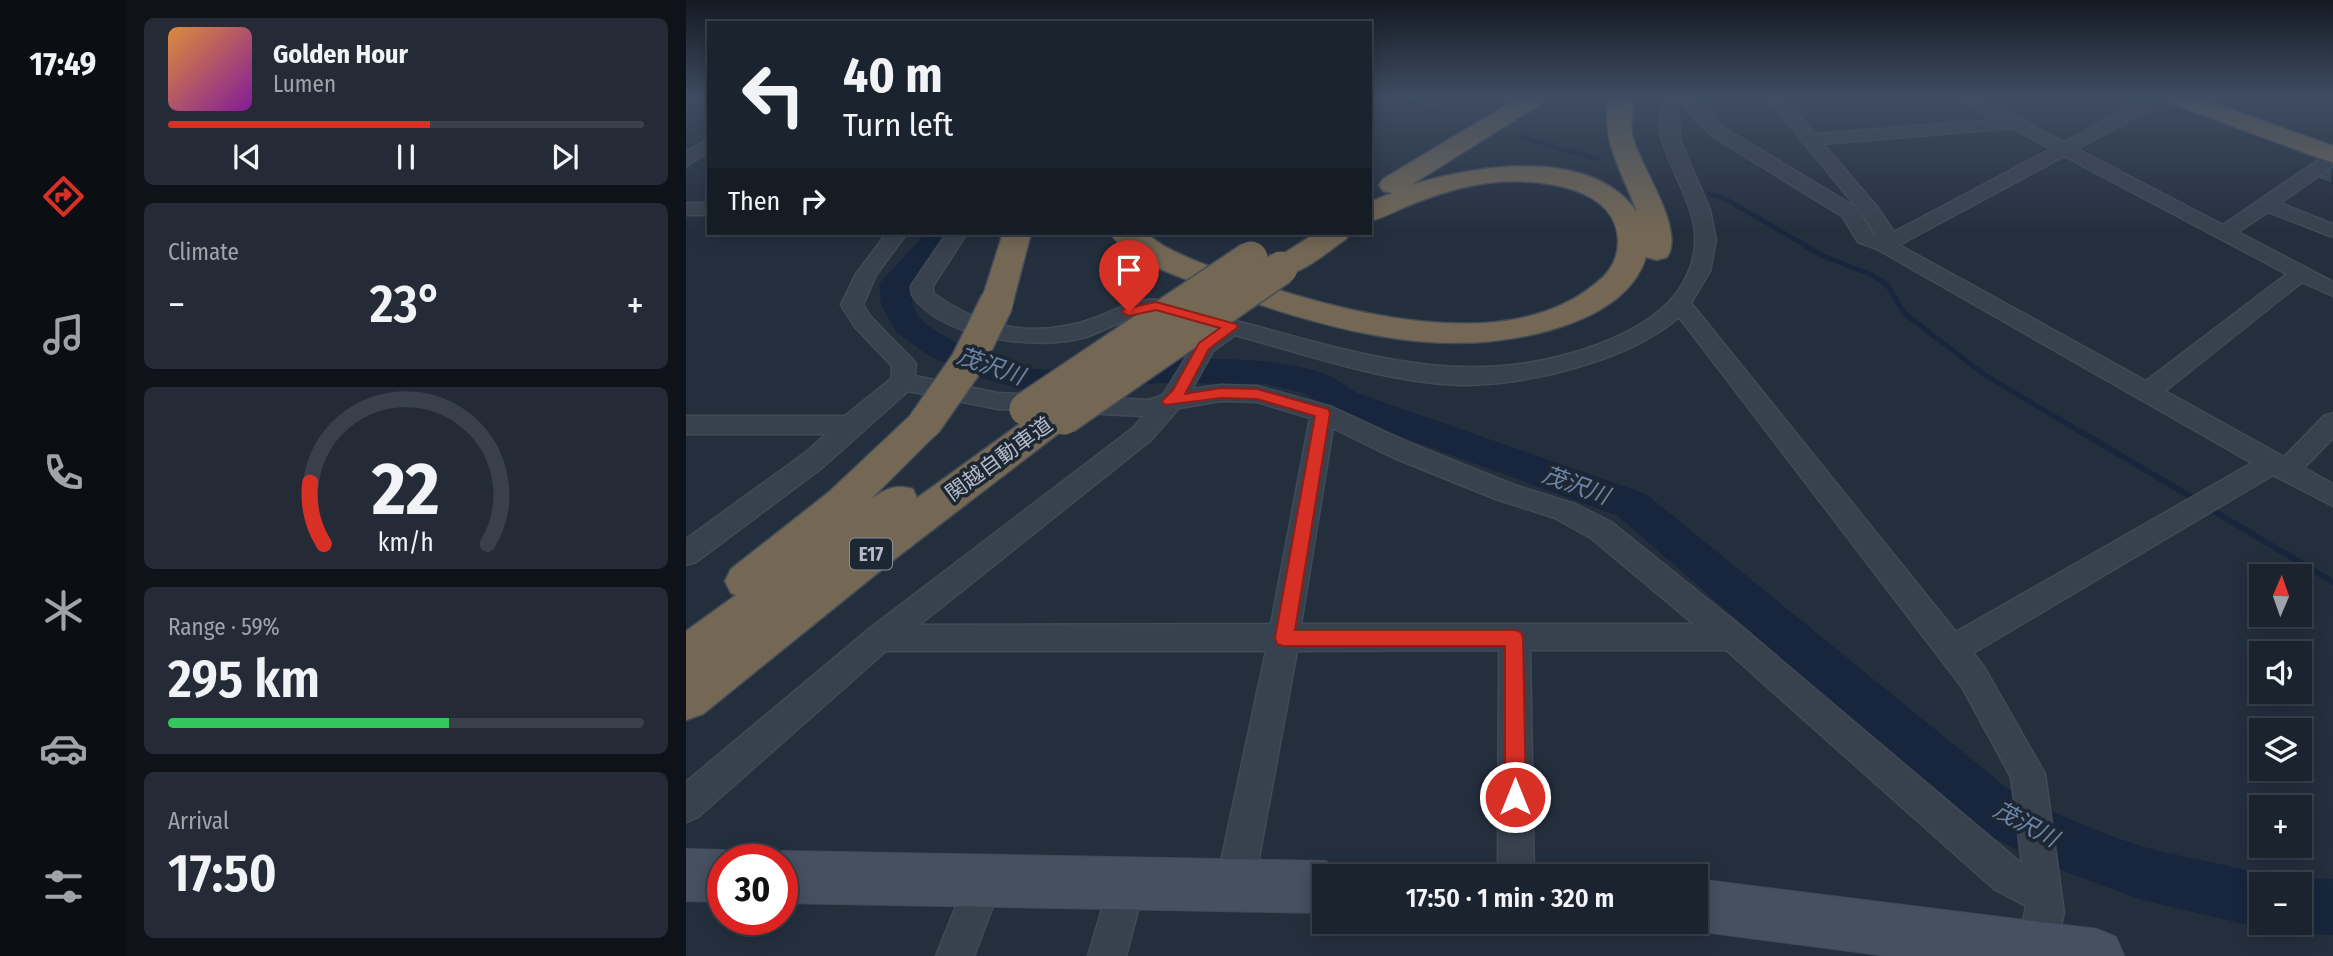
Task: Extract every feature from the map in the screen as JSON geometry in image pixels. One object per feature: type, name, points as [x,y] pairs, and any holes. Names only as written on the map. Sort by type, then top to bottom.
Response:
[{"type":"highway","points":[[1389,160],[1420,143]]},
{"type":"highway","points":[[1372,180],[1433,143]]},
{"type":"highway","points":[[1372,199],[1461,143]]},
{"type":"highway","points":[[1097,235],[1122,256],[1201,292],[1252,311],[1341,335],[1378,342],[1454,349],[1493,348],[1551,338],[1615,310],[1636,292],[1657,256],[1655,216],[1621,143]]},
{"type":"highway","points":[[2298,143],[2333,156]]},
{"type":"highway","points":[[1127,235],[1141,246],[1185,269],[1269,298],[1352,320],[1431,332],[1502,330],[1563,316],[1607,292],[1628,264],[1633,249],[1627,218],[1617,205],[1581,184],[1534,173],[1508,172],[1462,178],[1415,193],[1372,212]]},
{"type":"highway","points":[[686,628],[844,503],[925,423],[967,363],[997,302],[1016,235]]},
{"type":"highway","points":[[1268,264],[1288,235]]},
{"type":"highway","points":[[1050,414],[1268,264],[1318,235]]},
{"type":"highway","points":[[1268,264],[1332,235]]},
{"type":"highway","name":"関越自動車道","points":[[686,699],[1050,414]]},
{"type":"highway","name":"関越自動車道","points":[[686,656],[1050,414]]},
{"type":"street","points":[[956,235],[922,286],[923,295],[936,306],[962,318],[1012,334],[1050,337],[1071,334],[1129,312],[1156,306],[1386,367],[1446,376],[1511,374],[1577,362],[1637,338],[1681,305],[1698,276],[1705,253],[1705,237],[1700,209],[1672,143]]},
{"type":"street","points":[[1736,143],[1850,212],[1865,238],[1887,243],[2333,496]]},
{"type":"street","points":[[1813,143],[1871,212],[1887,243]]},
{"type":"street","points":[[2051,143],[2333,290]]},
{"type":"street","points":[[1887,243],[2005,178],[2078,143]]},
{"type":"street","points":[[686,162],[707,145]]},
{"type":"street","points":[[2224,233],[2333,156]]},
{"type":"street","points":[[2266,205],[2333,231]]},
{"type":"street","points":[[686,209],[707,209]]},
{"type":"street","points":[[686,554],[814,460],[903,382],[904,364],[863,322],[852,305],[866,274],[895,235]]},
{"type":"street","points":[[2148,392],[2301,273]]},
{"type":"street","points":[[1681,305],[1973,677],[2028,774],[2045,913],[2038,952]]},
{"type":"street","points":[[686,805],[880,638],[1142,434],[1174,397],[1204,346],[1231,327]]},
{"type":"street","points":[[903,382],[998,401],[1150,408],[1174,397],[1221,393],[1257,394],[1323,413],[1403,451],[1505,492],[1565,511],[1601,530],[1732,638],[2007,877],[2043,883]]},
{"type":"street","points":[[1235,885],[1284,638],[1323,413]]},
{"type":"street","points":[[1951,650],[2281,465],[2333,422]]},
{"type":"street","points":[[686,425],[851,425]]},
{"type":"street","points":[[880,638],[1732,638]]},
{"type":"street","points":[[1514,638],[1516,864]]},
{"type":"street","points":[[686,875],[707,876]]},
{"type":"street","points":[[798,877],[1312,887]]},
{"type":"street","points":[[955,956],[985,882]]},
{"type":"street","points":[[1107,956],[1127,883]]},
{"type":"street","points":[[1708,907],[2038,952],[2097,956]]},
{"type":"building","points":[[2327,166],[2333,169],[2332,184],[2313,177]]},
{"type":"waterway","points":[[1540,143],[1598,159]]},
{"type":"waterway","points":[[1709,193],[1727,200],[1810,248]]},
{"type":"waterway","name":"茂沢川","points":[[940,235],[894,284],[897,305],[909,326],[943,349],[987,368],[1033,381],[1160,372],[1265,373],[1315,383],[1344,402],[1632,505],[1994,810],[2058,843],[2142,873],[2249,898]]},
{"type":"waterway","points":[[1807,247],[1872,275],[1888,286],[1904,313],[1985,375],[2086,435]]},
{"type":"waterway","points":[[2083,433],[2198,501]]},
{"type":"waterway","points":[[2207,507],[2333,582]]},
{"type":"waterway","name":"茂沢川","points":[[2312,906],[2333,907]]},
{"type":"route","points":[[1129,312],[1156,306],[1231,327],[1204,346],[1178,393],[1170,401],[1221,393],[1257,394],[1323,413],[1284,638],[1514,638],[1515,797]]}]
